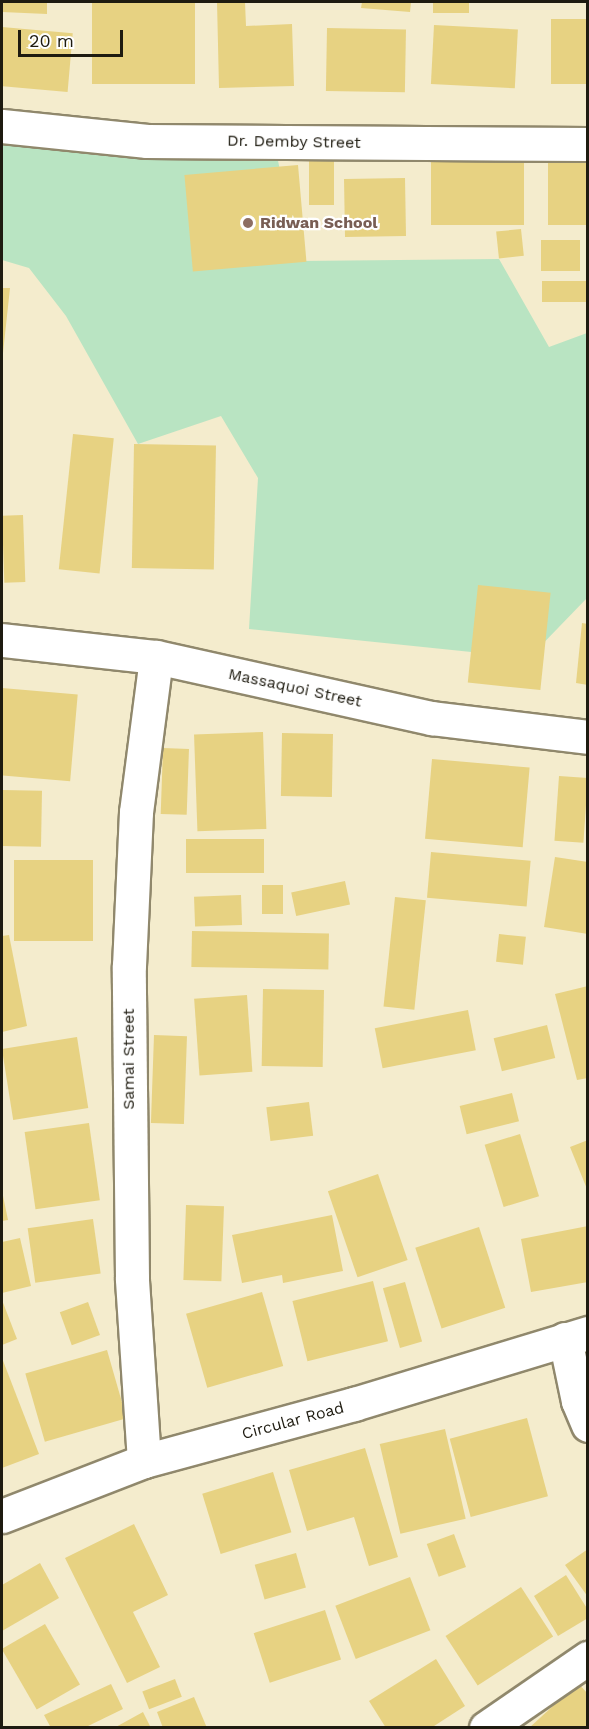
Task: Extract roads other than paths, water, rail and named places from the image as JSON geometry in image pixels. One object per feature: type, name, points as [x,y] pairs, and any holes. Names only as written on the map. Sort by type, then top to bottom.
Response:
[{"type":"street","name":"Dr. Demby Street","points":[[2,126],[147,141],[588,144]]},
{"type":"street","name":"Massaquoi Street","points":[[2,640],[156,657],[432,718],[588,737]]},
{"type":"street","name":"Samai Street","points":[[144,1461],[132,1278],[129,966],[136,812],[156,657]]},
{"type":"street","name":"Circular Road","points":[[2,1516],[144,1461],[354,1404],[576,1336]]},
{"type":"street","points":[[576,1336],[578,1401],[588,1425]]},
{"type":"street","points":[[486,1728],[588,1658]]},
{"type":"place","name":"Ridwan School","points":[[248,223]]}]
